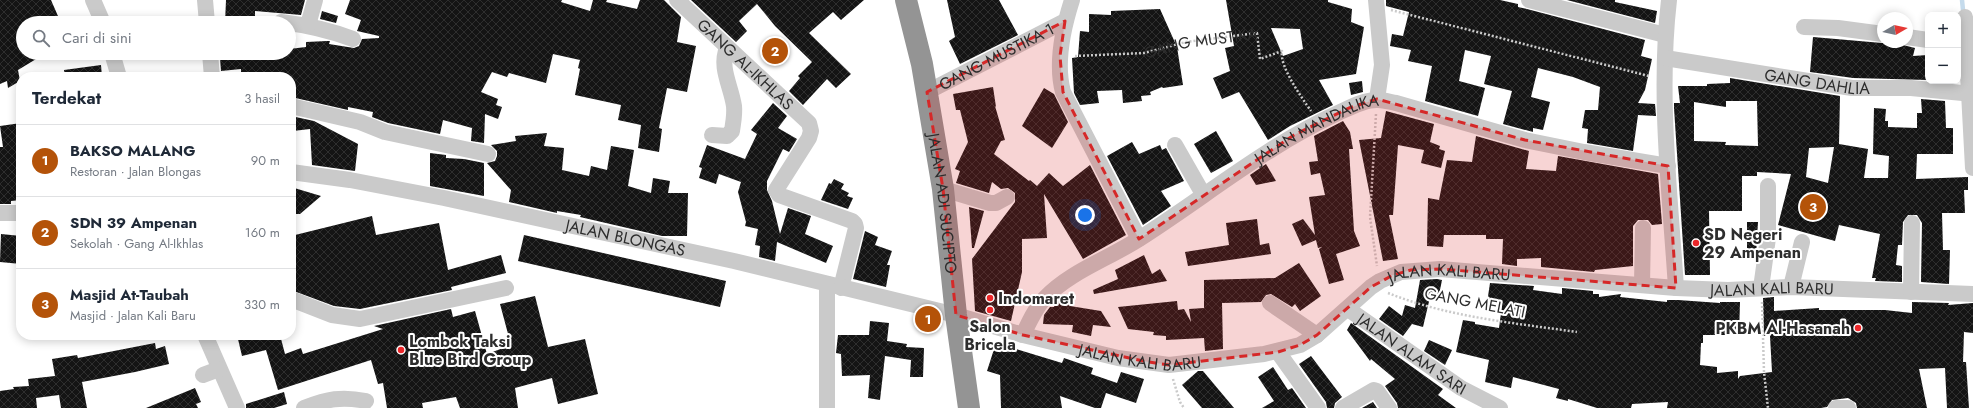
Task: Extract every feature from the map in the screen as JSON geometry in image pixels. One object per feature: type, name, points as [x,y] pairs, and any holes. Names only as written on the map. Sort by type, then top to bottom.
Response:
[{"type":"highway","name":"JALAN ADI SUCIPTO","points":[[906,0],[927,92],[943,189],[956,315],[970,408]]},
{"type":"street","points":[[92,0],[100,16]]},
{"type":"street","points":[[205,0],[206,16]]},
{"type":"street","points":[[308,25],[315,0]]},
{"type":"street","name":"GANG AL-IKHLAS","points":[[677,0],[809,123],[811,131],[809,138],[776,190],[779,195],[852,221],[855,224],[856,228],[834,286]]},
{"type":"street","points":[[1072,0],[1065,21],[1060,56],[1060,80],[1063,92],[1139,239]]},
{"type":"street","points":[[1529,0],[1665,35]]},
{"type":"street","points":[[1669,0],[1665,35],[1665,80],[1668,166],[1676,288]]},
{"type":"street","points":[[1377,3],[1382,65],[1377,99]]},
{"type":"street","points":[[1965,17],[1963,44],[1972,94],[1973,168]]},
{"type":"street","name":"GANG MUSTIKA 1","points":[[927,92],[1065,21]]},
{"type":"street","points":[[296,24],[333,31],[353,39]]},
{"type":"street","points":[[1804,27],[1838,28],[1877,33]]},
{"type":"street","points":[[1913,38],[1925,40]]},
{"type":"street","points":[[712,135],[728,136],[732,131],[734,105],[724,62],[724,54],[728,48]]},
{"type":"street","name":"GANG DAHLIA","points":[[1665,58],[1852,88],[1911,88],[1972,94]]},
{"type":"street","points":[[114,60],[118,72]]},
{"type":"street","points":[[211,60],[212,72]]},
{"type":"street","name":"JALAN MANDALIKA","points":[[1023,335],[1033,313],[1045,298],[1072,277],[1139,239],[1203,194],[1294,134],[1349,108],[1377,99],[1396,103],[1525,140],[1584,152],[1668,166]]},
{"type":"street","points":[[296,107],[360,122],[385,132],[488,154]]},
{"type":"street","points":[[1175,145],[1203,194]]},
{"type":"street","name":"JALAN BLONGAS","points":[[296,173],[350,180],[444,198],[734,261],[956,315]]},
{"type":"street","points":[[1761,288],[1768,238],[1768,186]]},
{"type":"street","points":[[943,189],[990,204],[999,202],[1007,197]]},
{"type":"street","points":[[0,213],[16,213]]},
{"type":"street","points":[[1911,292],[1912,223]]},
{"type":"street","points":[[1642,285],[1643,228]]},
{"type":"street","points":[[1791,287],[1802,242]]},
{"type":"street","name":"JALAN KALI BARU","points":[[956,315],[1023,335],[1118,358],[1169,365],[1278,352],[1300,344],[1317,335],[1375,284],[1402,272],[1440,269],[1676,288],[1728,290],[1791,287],[1973,294]]},
{"type":"street","points":[[826,408],[834,286]]},
{"type":"street","points":[[296,301],[332,315],[360,319],[506,288]]},
{"type":"street","points":[[1270,303],[1317,335]]},
{"type":"street","name":"JALAN ALAM SARI","points":[[1348,309],[1461,388],[1500,408]]},
{"type":"street","points":[[207,340],[237,408]]},
{"type":"street","points":[[1278,352],[1318,408]]},
{"type":"street","points":[[203,375],[219,368]]},
{"type":"street","points":[[1343,408],[1374,390],[1377,391],[1389,408]]},
{"type":"street","points":[[304,408],[322,401],[348,397],[366,401]]},
{"type":"street","points":[[1836,408],[1848,408]]},
{"type":"path","points":[[1377,3],[1665,80]]},
{"type":"path","name":"GANG MUSTIKA","points":[[1060,56],[1144,53],[1186,42],[1257,33],[1260,59],[1282,51],[1281,57],[1296,90],[1318,122]]},
{"type":"path","points":[[1375,284],[1370,217],[1377,99]]},
{"type":"path","name":"GANG MELATI","points":[[1375,284],[1407,301],[1439,310],[1504,322],[1577,332]]},
{"type":"path","points":[[1761,288],[1764,372],[1768,408]]},
{"type":"path","points":[[1169,365],[1180,402],[1184,408]]},
{"type":"highlighted area","points":[[1065,21],[1060,56],[1063,92],[1139,239],[1294,135],[1349,108],[1377,99],[1525,140],[1668,166],[1676,288],[1440,269],[1411,270],[1393,275],[1371,287],[1317,335],[1300,345],[1278,352],[1169,365],[1143,361],[1023,335],[956,315],[943,189],[927,92]]},
{"type":"building","points":[[0,0],[51,0],[58,16],[16,16],[16,60],[34,60],[18,70],[18,72],[16,72],[16,83],[8,88],[7,81],[0,84]]},
{"type":"building","points":[[226,0],[305,0],[301,15],[255,11],[255,16],[225,16]]},
{"type":"building","points":[[350,0],[562,0],[561,2],[590,11],[593,0],[607,0],[606,2],[637,9],[640,0],[664,0],[681,17],[677,42],[696,46],[687,92],[667,88],[659,128],[662,129],[659,152],[638,148],[641,125],[618,120],[621,105],[575,95],[580,69],[578,68],[580,60],[553,54],[546,83],[509,73],[507,77],[492,72],[481,92],[498,99],[496,105],[502,107],[498,119],[485,114],[484,143],[471,141],[472,128],[443,120],[440,134],[388,123],[372,117],[373,112],[348,107],[348,110],[296,98],[296,72],[241,72],[241,69],[221,71],[220,60],[296,60],[296,48],[306,47],[306,42],[330,41],[329,44],[354,48],[359,46],[362,39],[379,38],[379,36],[357,31],[361,20],[345,14]]},
{"type":"building","points":[[691,0],[864,0],[841,20],[833,12],[809,33],[851,74],[836,88],[827,79],[803,105],[789,91],[800,78],[798,76],[812,62],[775,26],[757,4],[739,21],[747,31],[736,42]]},
{"type":"building","points":[[947,0],[999,0],[1018,35],[960,64],[949,41],[955,37]]},
{"type":"building","points":[[1226,0],[1328,0],[1328,2],[1352,9],[1351,22],[1364,27],[1356,74],[1319,80],[1333,105],[1290,126],[1268,140],[1239,92],[1222,99],[1213,78],[1230,71],[1225,48],[1234,46]],"holes":[[[1271,28],[1300,29],[1303,49],[1283,56]]]},
{"type":"building","points":[[1386,0],[1500,0],[1518,4],[1518,7],[1645,40],[1641,56],[1652,59],[1645,90],[1638,103],[1655,104],[1656,116],[1638,115],[1633,151],[1587,143],[1588,129],[1582,128],[1585,110],[1598,110],[1600,87],[1573,77],[1538,68],[1531,97],[1550,102],[1543,130],[1533,128],[1533,132],[1503,124],[1512,91],[1484,84],[1491,56],[1465,50],[1459,81],[1485,88],[1478,116],[1425,101],[1432,66],[1408,61],[1411,50],[1390,46],[1392,34],[1403,36],[1409,12],[1386,6]]},
{"type":"building","points":[[1567,0],[1615,0],[1615,2],[1657,11],[1655,23]]},
{"type":"building","points":[[1160,9],[1177,47],[1183,85],[1162,87],[1150,92],[1151,95],[1141,96],[1142,101],[1123,103],[1122,90],[1097,91],[1099,103],[1080,105],[1074,93],[1072,58],[1078,57],[1080,31],[1089,32],[1089,14],[1111,15],[1111,11]]},
{"type":"building","points":[[322,11],[338,16],[336,23],[320,19]]},
{"type":"building","points":[[1813,37],[1877,43],[1877,48],[1913,48],[1915,48],[1913,56],[1925,55],[1925,80],[1853,78],[1810,72]]},
{"type":"building","points":[[101,65],[102,72],[64,72],[64,70]]},
{"type":"building","points":[[1730,78],[1840,96],[1839,144],[1868,149],[1864,178],[1888,178],[1889,156],[1873,154],[1874,108],[1886,109],[1885,121],[1888,121],[1888,127],[1917,128],[1917,113],[1922,113],[1921,99],[1945,101],[1946,128],[1953,128],[1953,154],[1917,154],[1916,179],[1968,177],[1968,190],[1964,190],[1965,213],[1942,213],[1943,250],[1950,250],[1949,284],[1921,282],[1922,223],[1917,215],[1908,215],[1903,222],[1902,245],[1898,245],[1896,265],[1902,266],[1902,282],[1875,281],[1876,278],[1872,278],[1880,234],[1839,225],[1835,241],[1778,225],[1791,174],[1757,172],[1757,176],[1742,176],[1742,211],[1709,211],[1710,275],[1685,275],[1674,103],[1680,103],[1678,86],[1707,86],[1707,84],[1730,83]],"holes":[[[1726,101],[1757,101],[1758,146],[1725,145],[1726,142],[1694,141],[1694,102],[1726,107]],[[1834,147],[1828,183],[1806,177],[1809,148]]]},
{"type":"building","points":[[1362,81],[1363,92],[1351,95],[1349,83]]},
{"type":"building","points":[[993,87],[996,107],[995,106],[1005,140],[1001,141],[994,154],[1037,186],[1049,173],[1063,186],[1090,165],[1126,235],[1083,259],[1044,194],[1047,238],[1022,239],[1022,272],[1011,321],[975,311],[972,259],[1015,202],[1015,193],[1008,188],[1001,189],[992,182],[989,193],[956,183],[960,171],[955,169],[968,142],[960,110],[956,110],[953,94]]},
{"type":"building","points":[[1044,88],[1054,94],[1068,122],[1052,148],[1022,126]]},
{"type":"building","points":[[773,103],[787,116],[778,128],[797,139],[789,152],[783,149],[767,181],[767,190],[772,201],[780,234],[788,208],[811,216],[805,234],[833,246],[826,263],[777,242],[775,261],[759,257],[760,246],[755,245],[758,229],[745,226],[746,222],[738,192],[741,182],[719,174],[716,184],[699,178],[702,168],[699,167],[707,145],[745,159],[757,134],[751,130]]},
{"type":"building","points":[[1386,111],[1434,124],[1430,142],[1440,146],[1439,149],[1445,151],[1441,168],[1421,163],[1424,150],[1398,145],[1393,215],[1389,215],[1398,259],[1383,261],[1359,140],[1381,138]]},
{"type":"building","points":[[296,117],[314,121],[358,144],[355,171],[312,165],[310,129],[296,131]]},
{"type":"building","points":[[1343,121],[1350,132],[1353,149],[1349,149],[1354,231],[1360,246],[1336,254],[1344,280],[1329,284],[1319,249],[1322,247],[1318,248],[1316,240],[1302,246],[1292,224],[1303,219],[1315,235],[1309,197],[1325,195],[1320,173],[1311,175],[1309,162],[1318,161],[1314,136]]},
{"type":"building","points":[[16,124],[16,200],[11,201],[11,204],[0,204],[0,147],[3,147],[0,126]]},
{"type":"building","points":[[1216,131],[1233,161],[1211,173],[1194,144]]},
{"type":"building","points":[[547,133],[544,146],[564,148],[562,170],[589,176],[591,166],[607,170],[611,146],[634,150],[628,186],[651,193],[653,178],[670,181],[668,193],[688,193],[687,236],[662,236],[580,217],[581,215],[557,211],[557,213],[509,202],[511,190],[487,163],[495,161],[497,156],[497,151],[491,145],[516,141],[515,136]]},
{"type":"building","points":[[1476,136],[1529,151],[1526,169],[1556,171],[1558,156],[1658,174],[1662,224],[1652,225],[1648,220],[1638,220],[1633,226],[1633,266],[1595,270],[1594,272],[1541,267],[1541,258],[1517,259],[1517,266],[1502,264],[1503,239],[1486,239],[1486,235],[1444,235],[1443,247],[1427,246],[1428,198],[1439,200],[1447,160],[1472,162]]},
{"type":"building","points":[[1132,142],[1139,154],[1160,145],[1162,150],[1166,148],[1184,181],[1161,191],[1171,206],[1143,225],[1107,156]]},
{"type":"building","points":[[430,153],[446,155],[446,158],[464,159],[484,163],[484,196],[430,186]]},
{"type":"building","points":[[1266,164],[1276,181],[1256,185],[1250,175]]},
{"type":"building","points":[[834,179],[844,184],[841,189],[849,193],[847,196],[853,198],[848,209],[821,200],[829,183],[831,184]]},
{"type":"building","points":[[296,188],[321,196],[300,214],[296,214]]},
{"type":"building","points":[[969,207],[984,211],[974,248],[972,248]]},
{"type":"building","name":"Lombok Taksi Blue Bird Group","points":[[372,216],[376,235],[439,223],[448,270],[501,255],[506,273],[451,287],[452,290],[360,309],[334,306],[296,292],[296,235]]},
{"type":"building","points":[[1257,219],[1260,245],[1269,243],[1271,254],[1188,266],[1185,252],[1229,245],[1226,223]]},
{"type":"building","points":[[1747,222],[1758,222],[1756,256],[1747,256]]},
{"type":"building","points":[[865,231],[878,237],[875,245],[892,251],[887,265],[890,265],[886,287],[853,279]]},
{"type":"building","points":[[1,234],[16,236],[16,264],[0,262]]},
{"type":"building","points":[[524,235],[726,281],[720,307],[518,261]]},
{"type":"building","points":[[1144,255],[1152,274],[1160,269],[1167,281],[1094,294],[1093,290],[1118,279],[1115,270]]},
{"type":"building","points":[[1299,263],[1321,296],[1300,311],[1295,304],[1292,307],[1271,294],[1266,295],[1261,302],[1222,303],[1223,349],[1205,351],[1204,338],[1166,340],[1166,336],[1153,335],[1154,332],[1128,329],[1118,307],[1177,301],[1178,310],[1184,309],[1191,322],[1189,309],[1204,308],[1204,280],[1275,278]]},
{"type":"building","points":[[1420,280],[1442,280],[1439,295],[1431,293],[1423,327],[1412,324],[1403,336],[1379,319],[1389,306],[1402,316],[1405,305],[1415,308]]},
{"type":"building","points":[[1490,283],[1534,286],[1533,290],[1562,294],[1562,288],[1593,291],[1593,294],[1599,294],[1599,297],[1621,294],[1620,297],[1667,302],[1667,300],[1678,300],[1720,303],[1740,302],[1739,335],[1703,335],[1700,365],[1717,367],[1717,373],[1738,371],[1738,379],[1740,376],[1772,372],[1770,336],[1764,336],[1763,298],[1774,297],[1774,311],[1819,308],[1819,310],[1885,310],[1912,313],[1912,302],[1949,303],[1948,305],[1973,303],[1973,333],[1964,332],[1963,362],[1966,362],[1969,408],[1947,408],[1945,368],[1919,369],[1927,408],[1857,408],[1856,403],[1848,398],[1832,400],[1827,407],[1821,408],[1667,408],[1668,402],[1632,404],[1631,408],[1597,408],[1568,399],[1568,401],[1556,398],[1559,389],[1513,377],[1511,388],[1485,382],[1489,360],[1456,352],[1463,320],[1475,322],[1475,324],[1499,328],[1502,305],[1487,303]]},
{"type":"building","name":"Lombok Taksi Blue Bird Group","points":[[535,296],[548,347],[585,339],[598,394],[558,404],[552,378],[515,388],[518,408],[460,408],[456,397],[422,403],[423,408],[387,408],[383,383],[378,384],[371,360],[278,390],[266,350],[242,356],[238,340],[281,340],[285,354],[301,348],[303,354],[383,329],[374,326],[451,309],[453,317],[475,311],[487,354],[511,345],[500,304]]},
{"type":"building","points":[[1057,299],[1074,304],[1070,306],[1101,311],[1111,327],[1093,325],[1091,336],[1072,332],[1073,325],[1043,324],[1044,315],[1050,307],[1054,307]]},
{"type":"building","points":[[870,321],[889,323],[887,341],[907,344],[906,347],[924,348],[923,377],[910,377],[911,360],[885,356],[880,400],[868,398],[870,375],[842,376],[841,354],[836,353],[838,335],[869,335]]},
{"type":"building","points":[[1351,323],[1443,389],[1438,395],[1456,408],[1398,408],[1397,403],[1385,386],[1395,379],[1371,359],[1370,361],[1347,330]]},
{"type":"building","points":[[1429,340],[1452,350],[1445,365],[1424,351]]},
{"type":"building","points":[[155,343],[156,349],[165,346],[169,364],[82,382],[87,408],[61,408],[59,395],[36,398],[37,408],[0,408],[0,391],[14,389],[13,387],[29,386],[28,379],[55,376],[52,359],[77,355],[78,358]]},
{"type":"building","points":[[996,343],[1062,363],[1064,358],[1093,368],[1091,374],[1117,383],[1121,372],[1144,379],[1136,403],[1106,393],[1101,408],[1095,408],[1060,396],[1062,408],[1001,408],[1000,375],[987,371]]},
{"type":"building","points":[[1311,356],[1342,397],[1335,403],[1334,408],[1327,408],[1326,402],[1299,364]]},
{"type":"building","points":[[1273,367],[1288,390],[1292,388],[1306,408],[1262,408],[1274,401],[1258,377]]},
{"type":"building","points":[[1198,371],[1203,371],[1234,408],[1202,408],[1182,385]]},
{"type":"building","points":[[195,388],[201,402],[196,404],[198,408],[146,408]]},
{"type":"building","points":[[284,392],[287,404],[274,408],[246,408],[246,404]]},
{"type":"building","points":[[1373,402],[1377,408],[1362,408]]},
{"type":"waterway","points":[[1962,0],[1963,10]]},
{"type":"place","name":"SDN 39 Ampenan","points":[[775,51]]},
{"type":"place","name":"Masjid At-Taubah","points":[[1813,207]]},
{"type":"place","name":"SD Negeri 29 Ampenan","points":[[1696,243]]},
{"type":"place","name":"Indomaret","points":[[990,298]]},
{"type":"place","name":"Salon Bricela","points":[[990,310]]},
{"type":"place","name":"BAKSO MALANG","points":[[928,319]]},
{"type":"place","name":"PKBM Al-Hasanah","points":[[1858,328]]},
{"type":"place","name":"Lombok Taksi Blue Bird Group","points":[[401,350]]}]
